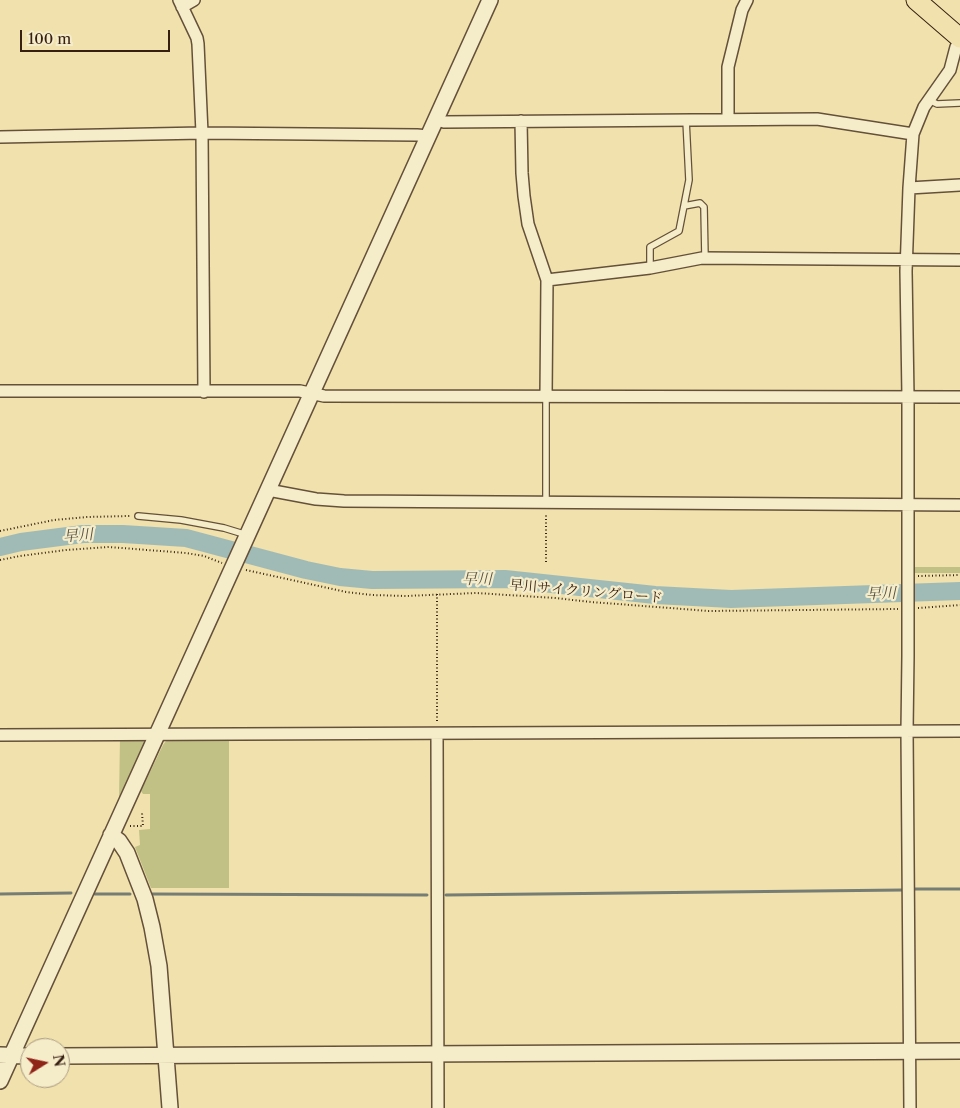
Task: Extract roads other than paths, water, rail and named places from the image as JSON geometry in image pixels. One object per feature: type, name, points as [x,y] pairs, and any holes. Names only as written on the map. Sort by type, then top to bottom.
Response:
[{"type":"main road","points":[[916,0],[960,38]]},
{"type":"street","points":[[194,0],[180,3],[198,44],[202,134],[204,392]]},
{"type":"street","points":[[0,1081],[6,1055],[158,735],[490,0]]},
{"type":"street","points":[[728,119],[728,67],[742,10],[747,0]]},
{"type":"street","points":[[910,1108],[906,608],[908,576],[908,397],[906,260],[909,188],[913,134],[924,107],[950,70],[956,47],[960,42]]},
{"type":"street","points":[[437,120],[444,122],[818,118],[913,134]]},
{"type":"street","points":[[521,121],[522,173],[528,224],[546,280],[546,396]]},
{"type":"street","points":[[0,137],[202,134],[428,136]]},
{"type":"street","points":[[909,188],[960,185]]},
{"type":"street","points":[[546,280],[650,268],[705,258],[960,260]]},
{"type":"street","points":[[0,391],[300,391],[324,396],[960,397]]},
{"type":"street","points":[[268,490],[330,500],[960,505]]},
{"type":"street","points":[[0,735],[960,731]]},
{"type":"street","points":[[437,734],[438,1108]]},
{"type":"street","points":[[111,835],[123,845],[130,859],[152,927],[159,966],[170,1108]]},
{"type":"street","points":[[70,1056],[960,1051]]},
{"type":"street","points":[[6,1055],[20,1056]]},
{"type":"lane","points":[[929,100],[937,104],[960,103]]},
{"type":"lane","points":[[650,268],[650,247],[680,231],[689,180],[686,120]]},
{"type":"lane","points":[[684,206],[700,203],[704,207],[705,258]]},
{"type":"lane","points":[[546,396],[546,503]]},
{"type":"lane","points":[[138,516],[181,520],[224,528],[247,537]]},
{"type":"waterway","name":"早川","points":[[0,547],[21,542],[83,534],[123,534],[186,538],[306,570],[340,577],[372,580],[505,579],[655,595],[731,599],[960,591]]},
{"type":"waterway","points":[[914,889],[960,889]]},
{"type":"waterway","points":[[446,895],[903,890]]},
{"type":"waterway","points":[[0,894],[71,893]]},
{"type":"waterway","points":[[95,894],[130,894]]},
{"type":"waterway","points":[[152,894],[427,895]]}]
